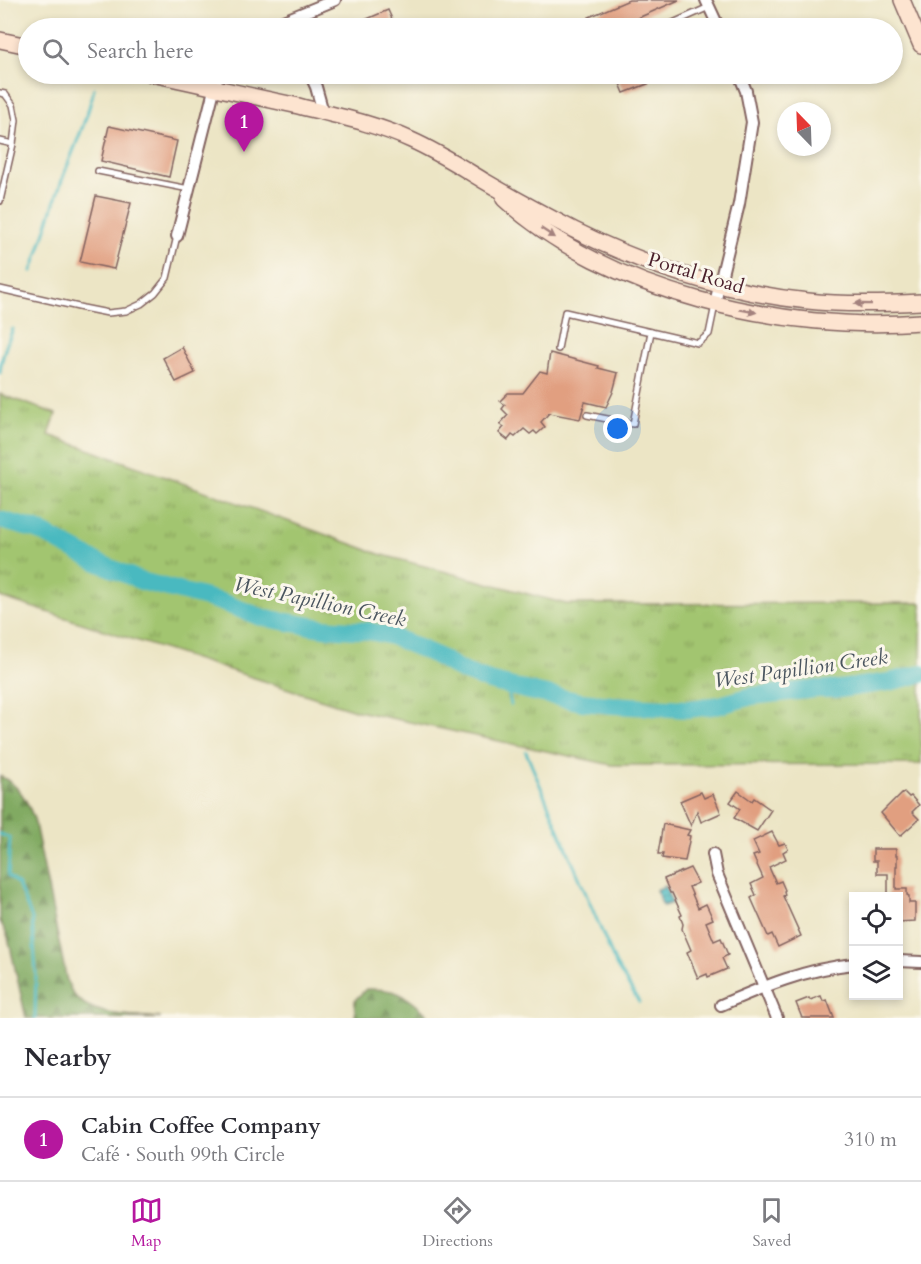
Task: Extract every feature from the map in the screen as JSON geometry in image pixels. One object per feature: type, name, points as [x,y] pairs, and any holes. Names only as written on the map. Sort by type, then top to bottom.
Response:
[{"type":"main road","points":[[902,0],[921,45]]},
{"type":"main road","points":[[0,40],[18,44]]},
{"type":"main road","name":"Portal Road","points":[[228,84],[380,128],[411,140],[575,230],[679,273],[720,285],[806,301],[887,304],[921,302]]},
{"type":"main road","name":"Portal Road","points":[[487,183],[520,214],[545,231],[585,255],[656,286],[715,303],[801,319],[871,324],[921,322]]},
{"type":"street","points":[[300,18],[335,0]]},
{"type":"street","points":[[708,3],[715,18]]},
{"type":"street","points":[[177,236],[214,84]]},
{"type":"street","points":[[315,84],[323,112]]},
{"type":"street","points":[[715,303],[739,204],[752,122],[743,84]]},
{"type":"street","points":[[713,854],[717,874],[777,1018]]},
{"type":"street","points":[[903,961],[921,962]]},
{"type":"street","points":[[721,1005],[801,974],[830,966],[849,964]]},
{"type":"lane","points":[[680,18],[708,3]]},
{"type":"lane","points":[[0,93],[5,94],[13,105],[16,120],[0,201]]},
{"type":"lane","points":[[0,141],[13,144]]},
{"type":"lane","points":[[98,171],[189,189]]},
{"type":"lane","points":[[0,289],[99,311],[126,311],[141,304],[155,293],[167,278],[177,236]]},
{"type":"lane","points":[[558,349],[565,312],[698,343],[709,334],[715,303]]},
{"type":"lane","points":[[587,415],[633,424],[651,332]]},
{"type":"green space","points":[[0,394],[56,414],[49,435],[379,554],[566,604],[921,603],[921,764],[612,765],[358,711],[0,597]]},
{"type":"green space","points":[[0,776],[22,794],[34,819],[67,981],[73,994],[81,1002],[91,1007],[113,1014],[161,1018],[26,1018],[8,937],[0,921]]},
{"type":"green space","points":[[366,989],[385,990],[402,995],[431,1018],[355,1018],[355,1000]]},
{"type":"water","points":[[665,886],[672,903],[663,906],[656,890]]},
{"type":"building","points":[[629,0],[679,0],[638,18],[589,17]]},
{"type":"building","points":[[388,10],[392,18],[369,18]]},
{"type":"building","points":[[620,84],[647,84],[624,93]]},
{"type":"building","points":[[109,126],[177,141],[169,177],[101,161]]},
{"type":"building","points":[[96,196],[131,203],[114,269],[80,262]]},
{"type":"building","points":[[182,347],[195,373],[176,382],[163,358]]},
{"type":"building","points":[[550,353],[618,373],[606,407],[585,402],[580,419],[549,413],[541,422],[545,427],[537,434],[534,431],[530,434],[524,429],[515,437],[512,435],[508,440],[499,433],[504,427],[500,424],[508,415],[502,409],[505,405],[500,401],[508,393],[523,393],[540,371],[547,373]]},
{"type":"building","points":[[738,791],[752,801],[754,798],[771,810],[757,831],[734,818],[740,809],[730,802]]},
{"type":"building","points":[[701,792],[704,798],[713,794],[721,813],[701,822],[697,811],[691,826],[680,801]]},
{"type":"building","points":[[904,792],[919,805],[912,812],[919,819],[900,836],[881,813]]},
{"type":"building","points":[[663,824],[690,830],[687,835],[690,836],[685,861],[662,858],[663,854],[658,854]]},
{"type":"building","points":[[772,832],[779,845],[785,843],[788,849],[783,852],[786,859],[769,867],[776,883],[781,881],[785,890],[783,896],[801,936],[778,947],[772,934],[768,936],[751,898],[756,895],[751,884],[763,878],[753,856],[759,854],[753,841]]},
{"type":"building","points":[[873,849],[896,849],[896,889],[907,889],[909,903],[915,903],[915,921],[903,922],[903,892],[888,892],[888,874],[877,874],[877,861],[873,861]]},
{"type":"building","points":[[690,868],[698,883],[689,887],[698,908],[706,904],[713,919],[706,922],[714,941],[721,938],[728,955],[722,958],[727,969],[708,977],[707,974],[698,978],[687,952],[691,950],[682,929],[680,916],[682,915],[664,879]]},
{"type":"building","points":[[821,996],[823,1001],[827,1000],[834,1018],[802,1018],[796,1003]]},
{"type":"waterway","points":[[32,271],[94,88]]},
{"type":"waterway","points":[[0,373],[1,361],[13,329]]},
{"type":"waterway","name":"West Papillion Creek","points":[[0,520],[37,530],[97,562],[141,581],[218,601],[261,617],[323,628],[369,631],[391,636],[435,655],[462,671],[489,681],[582,702],[688,709],[720,705],[752,696],[817,689],[840,689],[889,682],[921,674]]},
{"type":"waterway","points":[[507,686],[511,705]]},
{"type":"waterway","points":[[526,752],[616,965],[639,1002]]},
{"type":"waterway","points":[[0,834],[10,838],[8,876],[18,885],[32,918],[36,972],[35,1018]]},
{"type":"place","name":"Cabin Coffee Company","points":[[244,152]]}]
